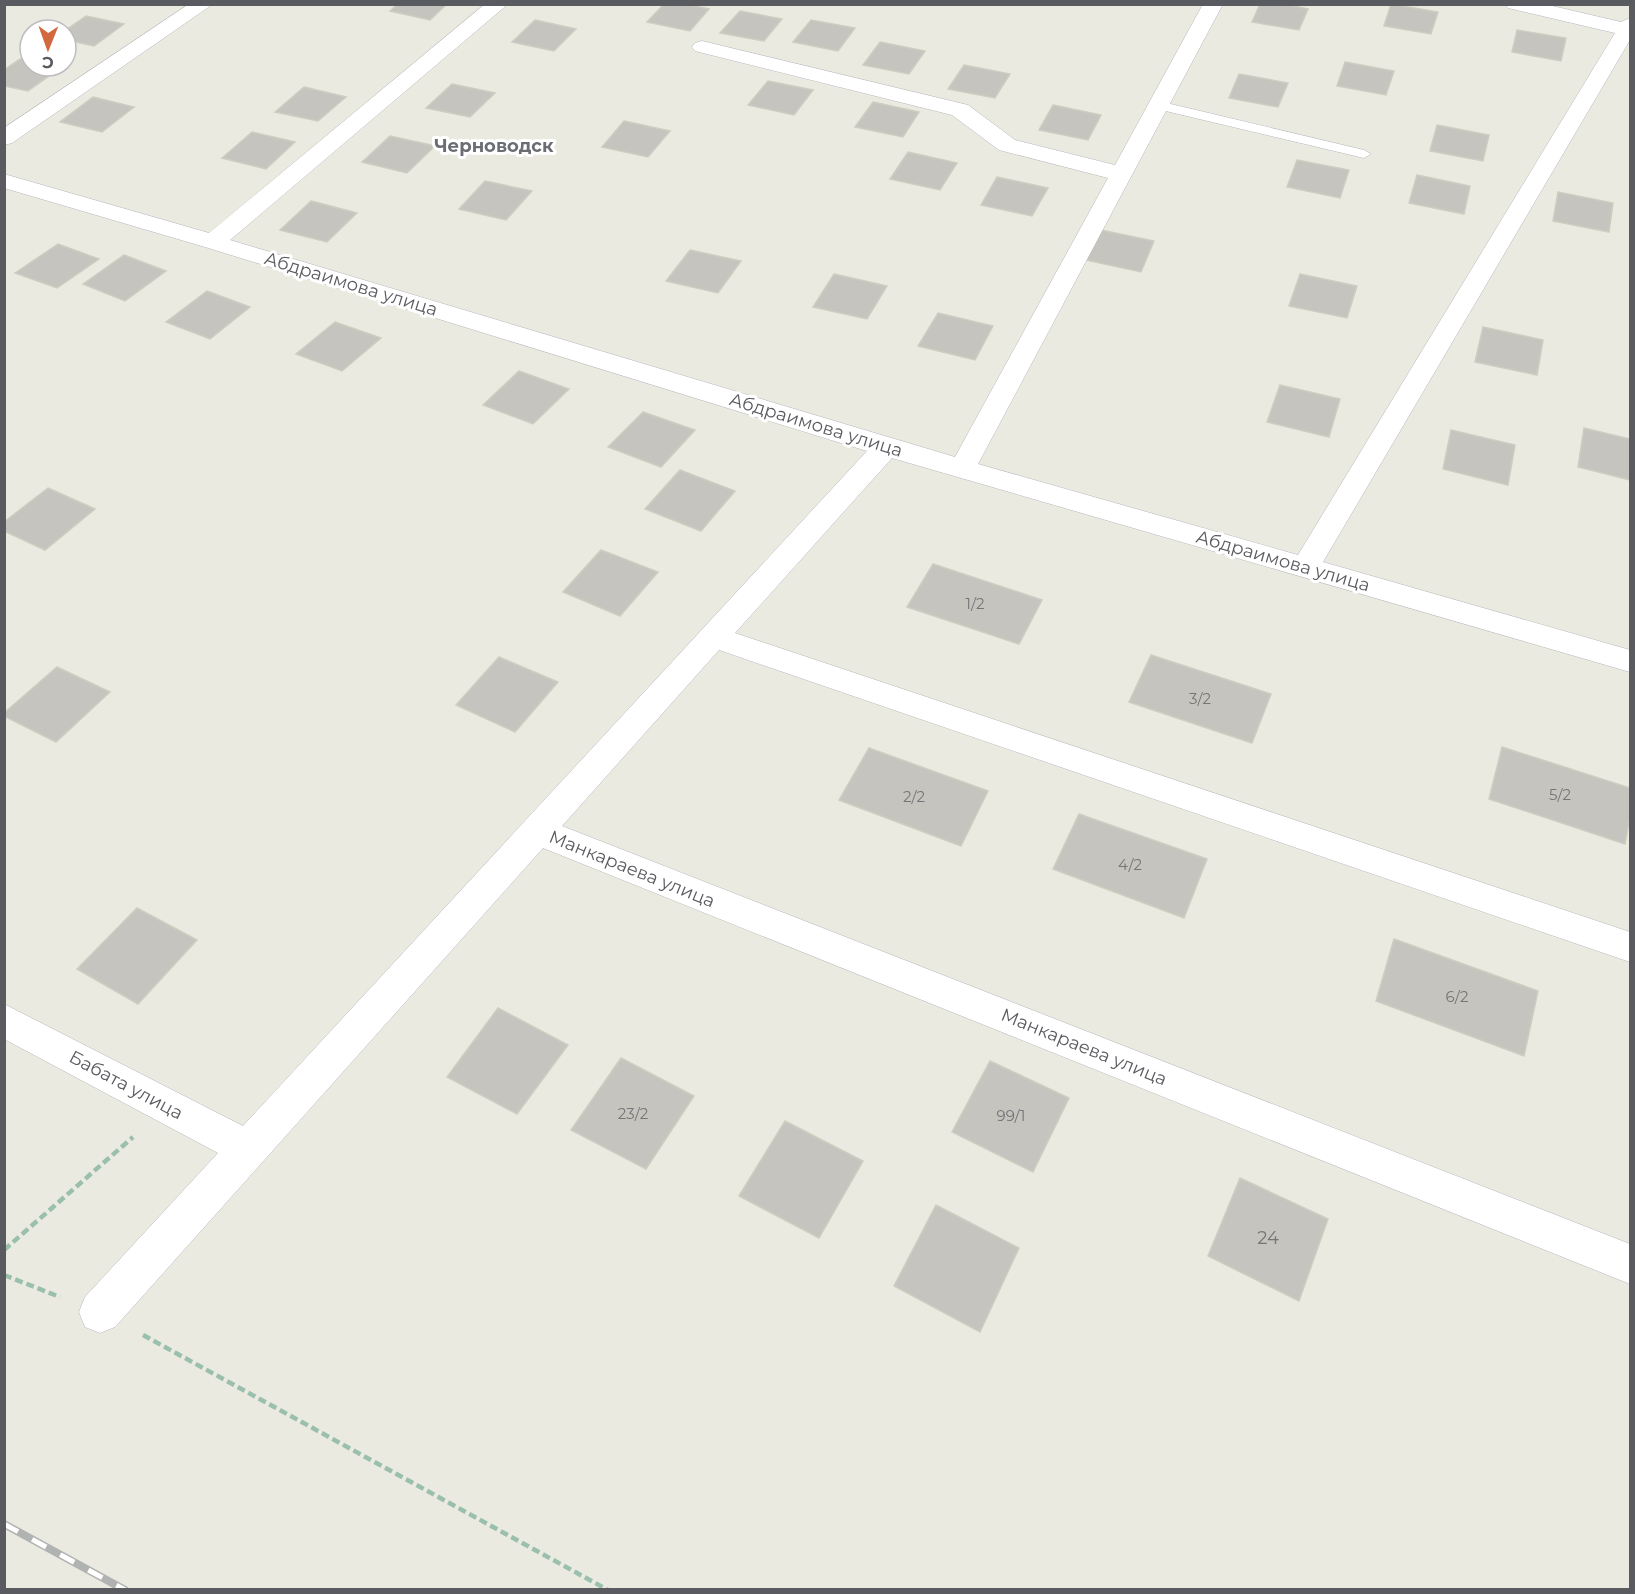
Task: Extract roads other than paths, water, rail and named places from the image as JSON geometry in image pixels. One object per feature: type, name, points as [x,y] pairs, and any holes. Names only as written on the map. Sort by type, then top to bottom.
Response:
[{"type":"street","points":[[4,138],[203,4]]},
{"type":"street","points":[[213,242],[498,4]]},
{"type":"street","points":[[962,469],[1213,4]]},
{"type":"street","points":[[1305,568],[1629,28],[1515,4]]},
{"type":"street","points":[[702,47],[960,110],[1006,145],[1121,174]]},
{"type":"street","name":"Абдраимова улица","points":[[4,181],[213,242],[886,447],[1630,661]]},
{"type":"street","points":[[100,1312],[886,447]]},
{"type":"street","points":[[714,637],[1630,947]]},
{"type":"street","name":"Манкараева улица","points":[[537,831],[1630,1264]]},
{"type":"street","name":"Бабата улица","points":[[4,1020],[248,1149]]},
{"type":"lane","points":[[1158,105],[1364,154]]},
{"type":"railway","points":[[4,1524],[125,1590]]},
{"type":"district","name":"Черноводск","points":[[494,146]]}]
